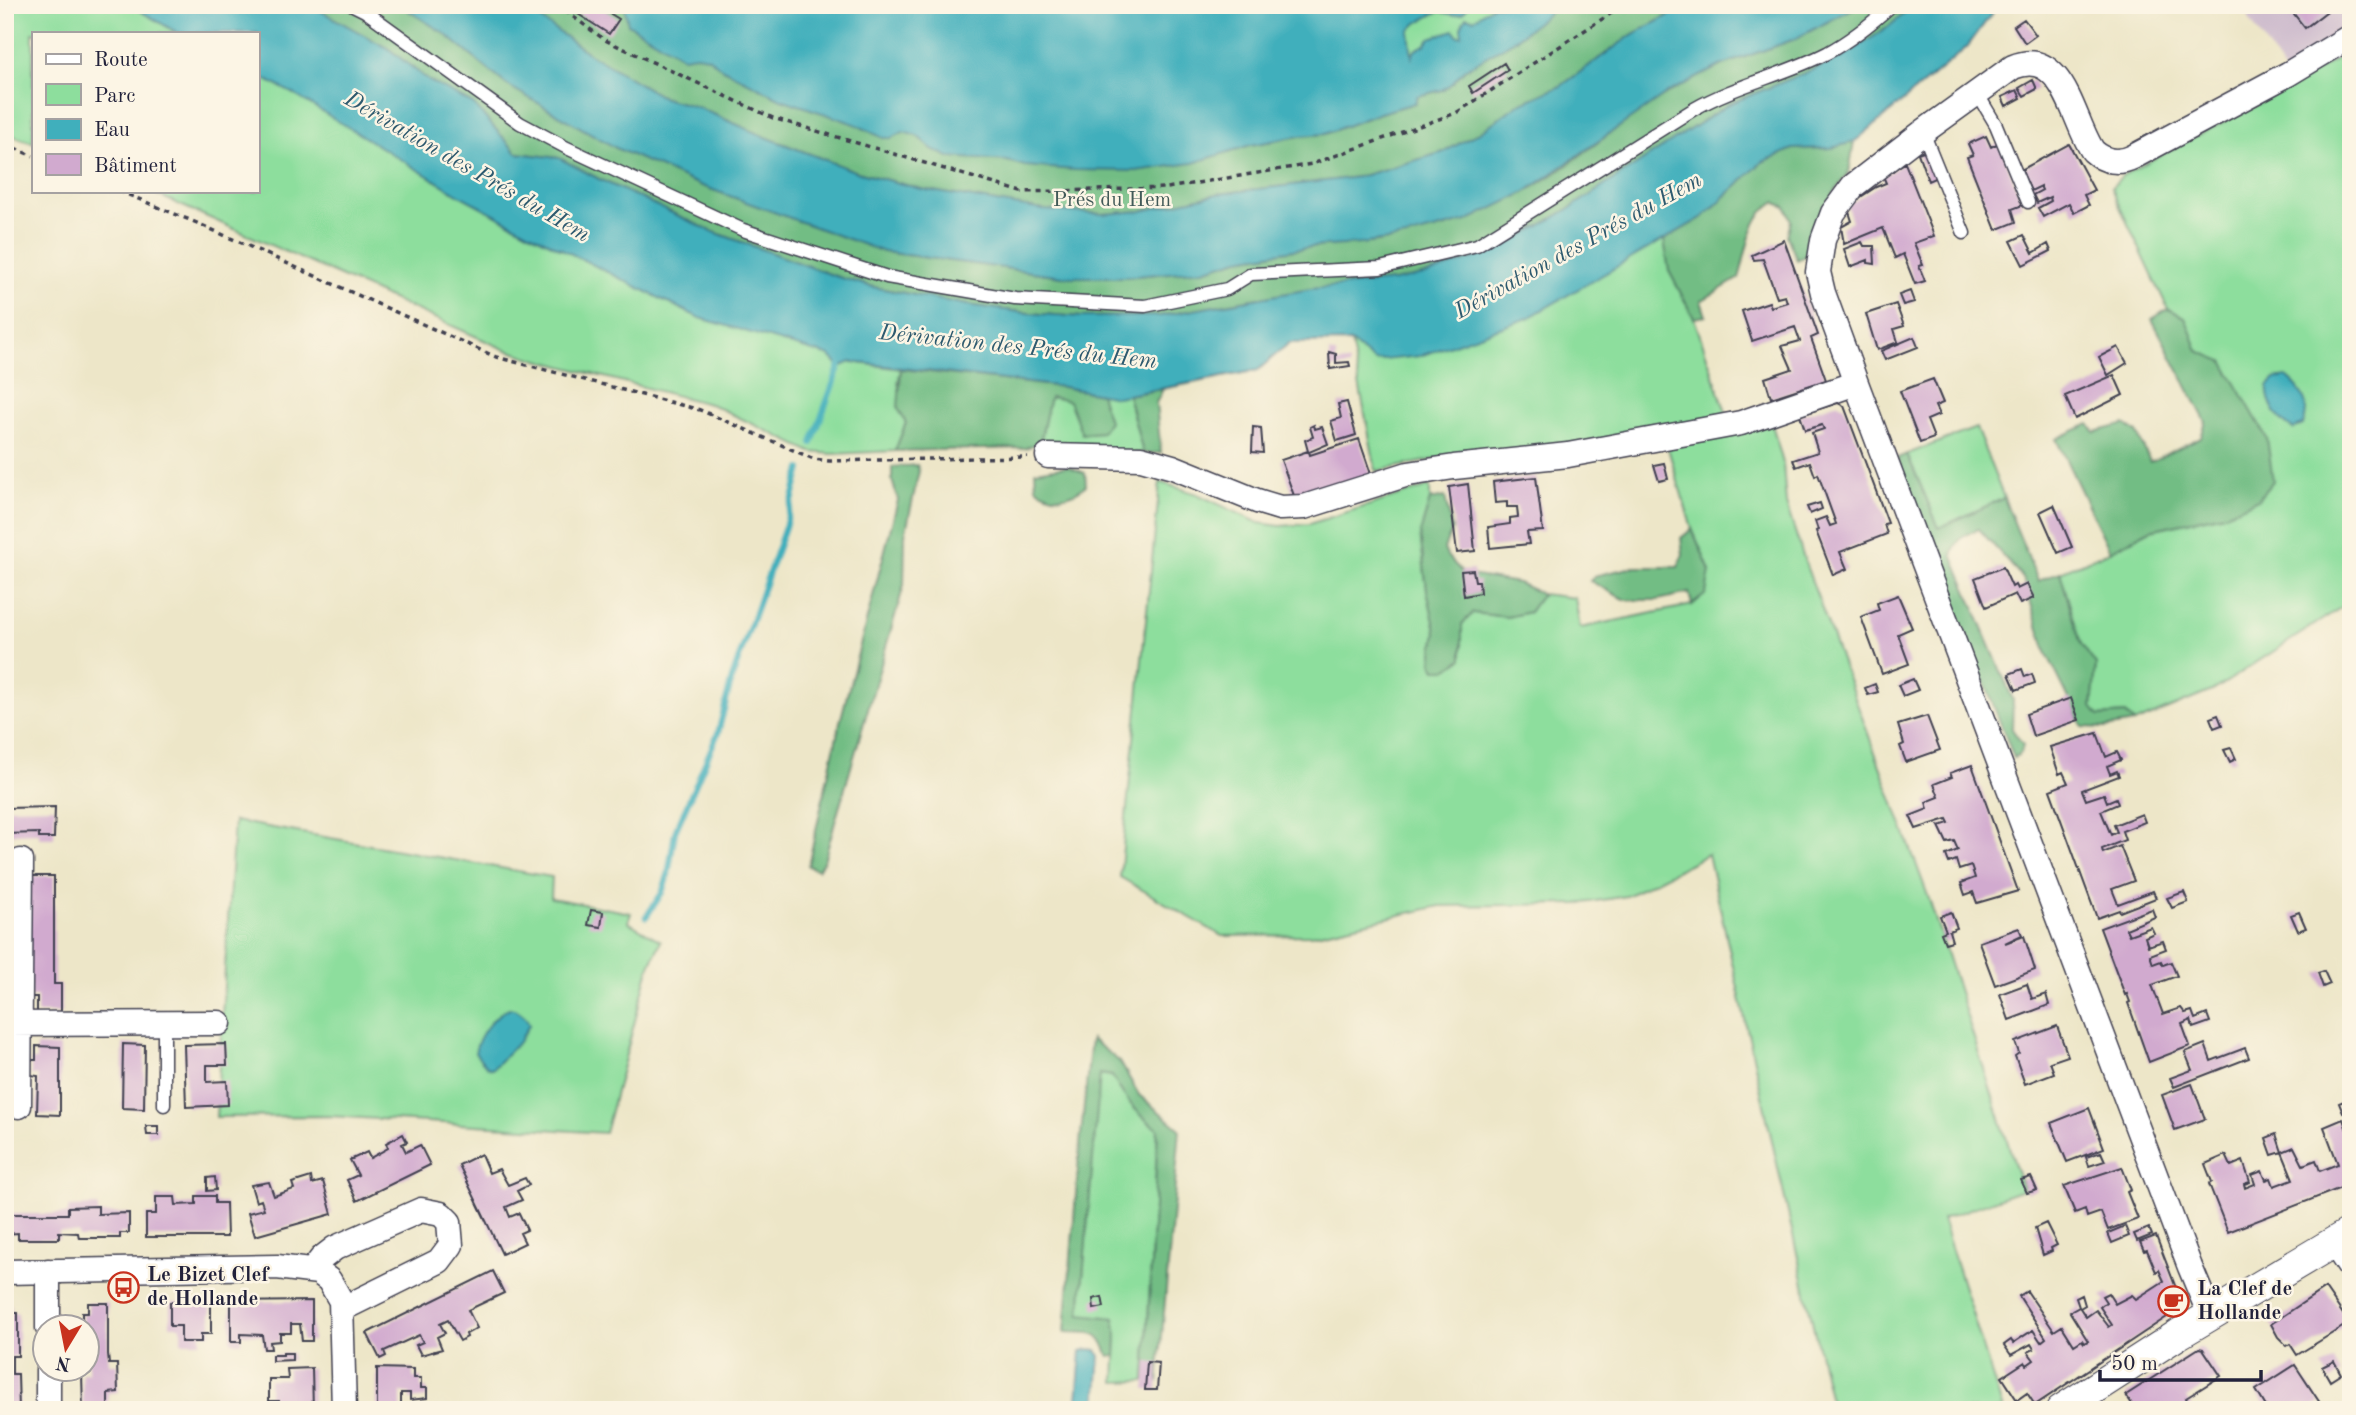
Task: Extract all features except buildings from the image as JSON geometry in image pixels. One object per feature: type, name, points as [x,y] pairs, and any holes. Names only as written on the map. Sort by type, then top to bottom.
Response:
[{"type":"street","points":[[2210,1315],[1856,383],[1823,293],[1818,272],[1819,262],[1833,212],[1846,193],[1923,132],[2020,64],[2044,67],[2051,71],[2060,82],[2093,151],[2103,158],[2119,162],[2247,96],[2351,36]]},
{"type":"street","points":[[1048,456],[1142,458],[1257,501],[1280,508],[1304,508],[1408,474],[1568,455],[1741,423],[1856,383]]},
{"type":"street","points":[[19,1106],[12,1024],[20,861]]},
{"type":"street","points":[[12,1024],[219,1023]]},
{"type":"street","points":[[312,1271],[322,1258],[335,1248],[421,1210],[440,1214],[449,1222],[451,1245],[439,1261],[342,1309]]},
{"type":"street","points":[[2061,1410],[2210,1315],[2342,1237],[2351,1269]]},
{"type":"street","points":[[5,1272],[277,1267],[318,1272],[329,1280],[341,1301],[344,1410]]},
{"type":"street","points":[[48,1271],[48,1314]]},
{"type":"street","points":[[48,1384],[48,1410]]},
{"type":"lane","points":[[353,5],[520,123],[567,148],[743,230],[887,277],[1015,299],[1145,306],[1227,289],[1251,274],[1380,268],[1476,245],[1693,109],[1724,93],[1828,52],[1860,32],[1892,5]]},
{"type":"lane","points":[[1977,93],[1996,125],[2028,202]]},
{"type":"lane","points":[[1923,132],[1964,233]]},
{"type":"lane","points":[[164,1023],[164,1105]]},
{"type":"path","points":[[558,5],[605,40],[773,118],[1022,192],[1167,188],[1312,163],[1456,114],[1624,5]]},
{"type":"path","points":[[5,144],[32,156]]},
{"type":"path","points":[[121,192],[496,357],[700,410],[814,459],[830,461],[1048,456]]},
{"type":"shaded area","points":[[2240,5],[2351,5],[2351,50],[2293,85]]},
{"type":"green space","points":[[5,5],[130,5],[176,32],[32,32],[32,143],[5,133]]},
{"type":"green space","name":"Prés du Hem","points":[[160,5],[1998,5],[1967,47],[1854,142],[1831,148],[1669,271],[1694,318],[1728,418],[1565,447],[1447,457],[1376,471],[1351,342],[1289,343],[1258,370],[1128,396],[1143,453],[1039,451],[1049,397],[1069,400],[1100,395],[851,362],[901,369],[898,383],[906,422],[895,451],[832,454],[811,452],[713,405],[504,349],[151,192],[259,192],[259,76],[296,95],[259,36],[259,32]],"holes":[[[374,143],[651,293],[461,196]]]},
{"type":"green space","points":[[310,5],[400,5],[445,34],[507,85],[618,149],[884,252],[1070,277],[1124,277],[1203,270],[1239,259],[1311,247],[1378,242],[1467,220],[1524,193],[1562,169],[1647,106],[1720,66],[1795,39],[1859,5],[1915,5],[1887,28],[1839,59],[1729,104],[1572,207],[1482,255],[1428,274],[1394,281],[1253,299],[1160,316],[1082,317],[967,305],[873,287],[838,277],[711,231],[559,158],[517,153],[473,104],[429,81],[389,49]]},
{"type":"green space","points":[[521,5],[683,5],[1251,145],[1325,134],[1415,103],[1417,96],[1442,90],[1465,69],[1513,41],[1558,5],[1689,5],[1633,34],[1561,86],[1517,105],[1483,130],[1444,152],[1358,177],[1217,194],[1142,211],[1103,214],[1043,210],[921,189],[857,172],[697,107],[664,98],[588,53]]},
{"type":"green space","points":[[2351,50],[2351,601],[2214,690],[2134,723],[2126,714],[2099,716],[2092,707],[2096,665],[2081,644],[2060,572],[2110,551],[2150,530],[2228,513],[2223,362],[2198,351],[2185,318],[2168,309],[2111,188],[2123,175],[2293,85]]},
{"type":"green space","points":[[1854,142],[1849,172],[1833,194],[1805,256],[1797,260],[1787,236],[1791,221],[1786,207],[1774,202],[1765,209],[1754,226],[1739,278],[1701,301],[1706,316],[1694,318],[1669,271],[1664,240],[1703,217],[1762,162],[1793,149],[1831,148]]},
{"type":"green space","points":[[2168,309],[2185,317],[2198,351],[2223,361],[2267,438],[2273,481],[2258,499],[2228,513],[2150,530],[2110,551],[2056,439],[2089,424],[2095,432],[2125,424],[2137,433],[2150,462],[2201,437],[2206,422],[2152,319]]},
{"type":"green space","points":[[901,369],[1063,387],[1100,394],[1109,421],[1102,432],[1082,434],[1069,401],[1050,397],[1040,442],[1026,448],[895,451],[906,423],[898,408]]},
{"type":"green space","points":[[1163,389],[1156,403],[1161,453],[1143,453],[1128,395]]},
{"type":"green space","points":[[1772,424],[1783,463],[1786,504],[1928,896],[2023,1190],[1942,1219],[2003,1410],[1832,1410],[1708,854],[1627,896],[1577,904],[1440,906],[1311,935],[1222,936],[1120,877],[1160,482],[1197,494],[1259,523],[1280,526],[1309,524],[1430,486],[1430,500],[1420,533],[1427,590],[1436,631],[1432,662],[1462,659],[1462,624],[1473,613],[1507,617],[1529,612],[1542,594],[1575,598],[1580,628],[1692,605],[1710,571],[1692,529],[1667,445]]},
{"type":"green space","points":[[1976,428],[2004,498],[1939,528],[1907,454]]},
{"type":"green space","points":[[1907,454],[1939,528],[2004,498],[2038,581],[2060,572],[2081,644],[2096,665],[2092,707],[2099,716],[2126,714],[2134,723],[2105,728],[2083,727],[2046,652],[2023,578],[1979,529],[1961,538],[1952,555],[2013,700],[2012,729],[2023,745],[2021,753],[2014,758],[1897,458]]},
{"type":"green space","points":[[917,465],[919,471],[905,535],[904,585],[824,860],[818,870],[808,866],[840,722],[898,500],[892,480],[892,467]]},
{"type":"green space","points":[[1067,466],[1085,473],[1086,485],[1080,490],[1055,496],[1036,487],[1035,471]]},
{"type":"green space","points":[[1445,497],[1452,529],[1444,549],[1464,574],[1518,583],[1542,594],[1529,612],[1507,617],[1473,613],[1462,624],[1462,659],[1448,669],[1436,669],[1432,662],[1436,631],[1427,590],[1420,533],[1430,500]]},
{"type":"green space","points":[[1692,529],[1710,571],[1706,594],[1692,605],[1689,593],[1658,600],[1625,600],[1590,581],[1594,576],[1633,567],[1678,567],[1683,554],[1681,538]]},
{"type":"green space","points":[[234,821],[552,877],[551,898],[631,913],[628,922],[661,941],[649,968],[605,1133],[329,1116],[216,1117]]},
{"type":"green space","points":[[1091,1039],[1120,1062],[1139,1095],[1180,1129],[1158,1381],[1145,1381],[1158,1129],[1132,1106],[1112,1076],[1100,1074],[1080,1314],[1114,1318],[1117,1335],[1116,1356],[1109,1357],[1102,1341],[1094,1334],[1065,1332]]},
{"type":"green space","points":[[1099,1074],[1112,1076],[1132,1105],[1158,1128],[1145,1381],[1115,1382],[1117,1335],[1080,1314]]},
{"type":"water","name":"Dérivation des Prés du Hem","points":[[130,5],[310,5],[389,49],[429,81],[473,104],[517,153],[559,158],[711,231],[838,277],[873,287],[967,305],[1082,317],[1160,316],[1310,289],[1394,281],[1428,274],[1482,255],[1572,207],[1729,104],[1839,59],[1887,28],[1915,5],[1998,5],[1967,47],[1854,142],[1831,148],[1793,149],[1762,162],[1703,217],[1528,318],[1420,356],[1374,361],[1351,342],[1289,343],[1258,370],[1117,397],[1063,387],[851,362],[840,367],[830,356],[700,318],[461,196],[259,76],[259,32],[176,32]]},
{"type":"water","points":[[400,5],[521,5],[588,53],[664,98],[697,107],[857,172],[921,189],[1043,210],[1103,214],[1142,211],[1217,194],[1358,177],[1444,152],[1483,130],[1517,105],[1561,86],[1633,34],[1689,5],[1859,5],[1795,39],[1720,66],[1669,92],[1524,193],[1467,221],[1407,237],[1361,244],[1311,247],[1239,259],[1203,270],[1124,277],[1070,277],[884,252],[702,186],[618,149],[507,85],[445,34]]},
{"type":"water","points":[[624,5],[1469,5],[1463,13],[1454,15],[1439,11],[1417,23],[1409,31],[1412,57],[1415,50],[1425,45],[1430,38],[1454,30],[1458,36],[1462,35],[1461,27],[1466,17],[1474,19],[1494,5],[1558,6],[1513,41],[1465,69],[1442,90],[1417,96],[1415,103],[1325,134],[1251,145],[1193,163],[1136,171],[1075,170],[949,157],[932,149],[917,136],[903,132],[892,138],[883,138],[855,124],[781,99],[721,68],[708,57],[683,57],[628,24]]},
{"type":"water","points":[[2287,377],[2301,393],[2306,404],[2303,425],[2293,429],[2274,411],[2268,392],[2268,386],[2275,379]]},
{"type":"water","points":[[509,1008],[522,1014],[529,1025],[519,1042],[492,1069],[475,1053],[487,1027]]},
{"type":"water","points":[[1097,1350],[1100,1356],[1096,1405],[1084,1407],[1077,1401],[1081,1351]]},
{"type":"waterway","points":[[812,443],[842,359]]},
{"type":"waterway","points":[[646,917],[662,893],[668,875],[675,832],[718,733],[732,678],[785,527],[801,469]]},
{"type":"place","name":"Le Bizet Clef de Hollande","points":[[124,1287]]},
{"type":"place","name":"La Clef de Hollande","points":[[2174,1301]]}]
